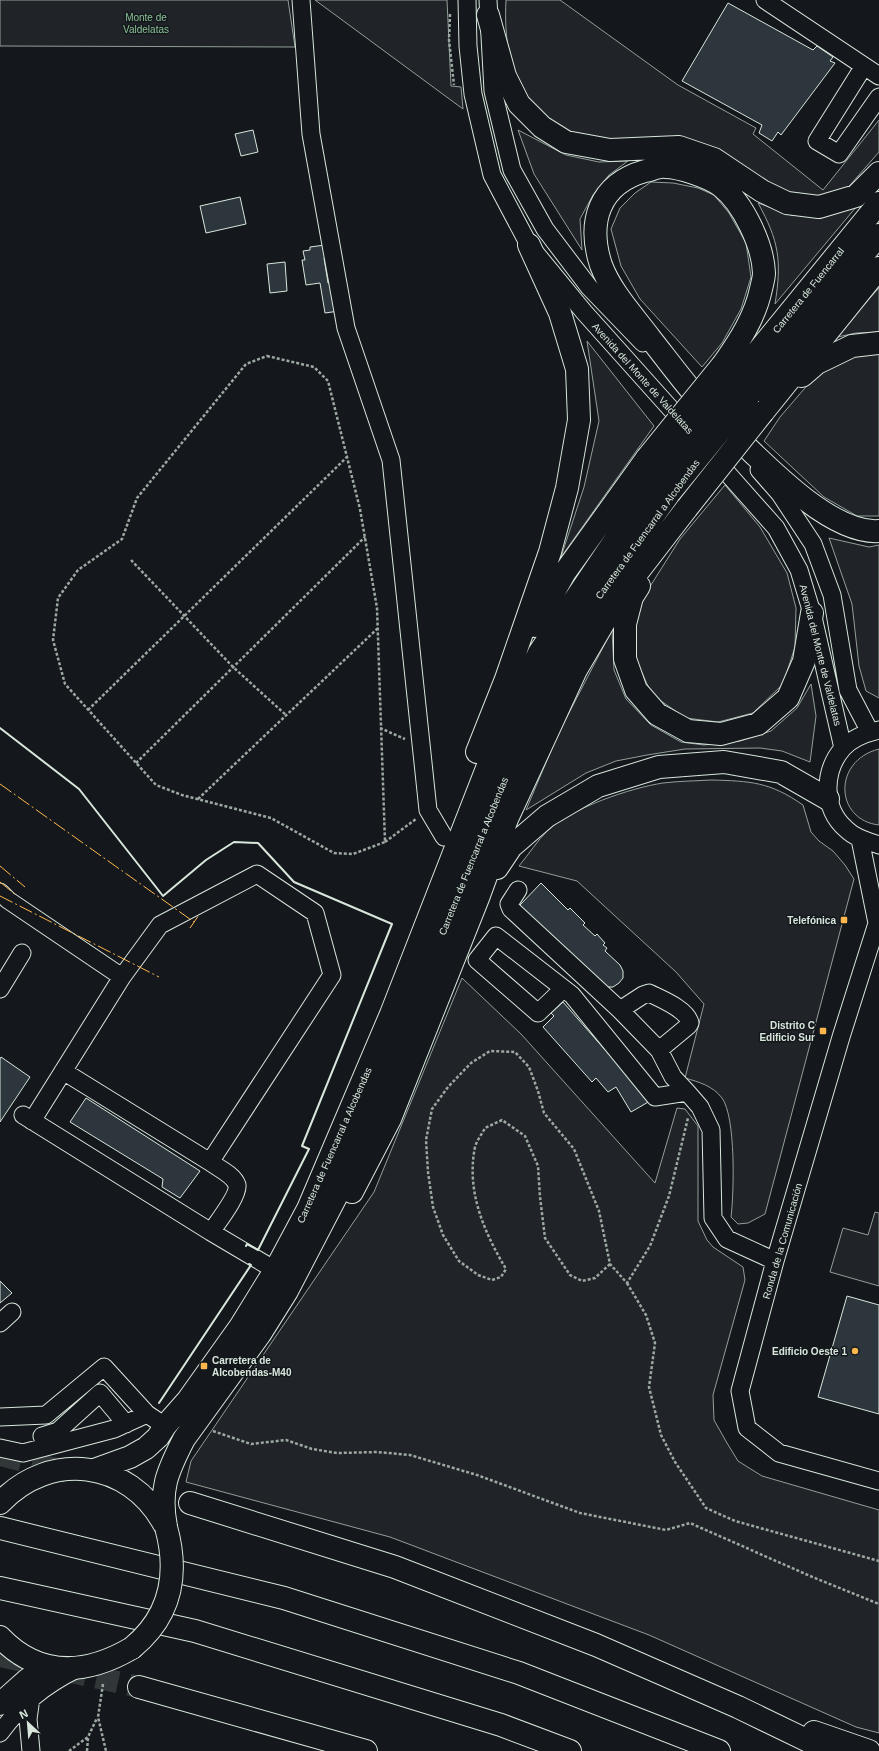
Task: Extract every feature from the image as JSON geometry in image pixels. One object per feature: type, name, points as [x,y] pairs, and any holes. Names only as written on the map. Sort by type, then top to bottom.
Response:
[{"type":"highway","points":[[488,7],[505,76],[519,104],[542,127],[566,142],[610,150],[679,147],[714,159],[762,191],[787,203],[819,207],[856,196],[879,174]]},
{"type":"highway","points":[[506,679],[565,572],[659,475],[737,378],[741,338],[757,305],[764,274],[759,245],[748,220],[736,203],[720,186],[694,173],[664,166],[630,176],[609,192],[598,209],[595,236],[602,266],[616,293],[702,404],[805,501],[843,524],[873,531],[879,530]]},
{"type":"highway","name":"Carretera de Fuencarral","points":[[737,378],[879,203]]},
{"type":"highway","name":"Carretera de Fuencarral a Alcobendas","points":[[94,1470],[130,1457],[146,1448],[158,1438],[156,1420],[188,1400],[236,1333],[276,1270],[308,1209],[391,1014],[498,740],[539,653],[659,475],[737,378],[879,234]]},
{"type":"highway","points":[[391,1014],[444,837],[506,679],[550,552],[567,488],[579,420],[577,369],[560,313],[529,245]]},
{"type":"highway","points":[[287,1292],[329,1236],[390,1119],[478,898],[507,819],[576,670],[620,595],[763,412],[879,268]]},
{"type":"highway","points":[[763,412],[817,363],[852,346],[879,343]]},
{"type":"highway","name":"Carretera de Fuencarral a Alcobendas","points":[[0,1637],[11,1649],[28,1660],[62,1669],[77,1669],[114,1659],[146,1637],[156,1624],[163,1610],[170,1588],[173,1564],[162,1509],[163,1490],[167,1474],[184,1439],[260,1334],[287,1292],[339,1191],[514,753],[558,660],[602,587],[659,475]]},
{"type":"highway","points":[[687,508],[632,598],[625,624],[625,659],[636,690],[657,714],[688,731],[721,734],[758,724],[788,698],[804,661],[812,612]]},
{"type":"highway","points":[[478,898],[511,847],[546,816],[598,786],[659,767],[724,762],[781,772],[828,799]]},
{"type":"highway","points":[[0,1503],[9,1494],[28,1481],[51,1472],[72,1469],[94,1470],[117,1477],[136,1489],[147,1500],[166,1527]]},
{"type":"highway","points":[[190,1504],[395,1567],[596,1645],[738,1707],[829,1751]]},
{"type":"highway","points":[[0,1528],[284,1598],[519,1673],[719,1751]]},
{"type":"highway","points":[[0,1588],[196,1632],[501,1724],[570,1751]]},
{"type":"highway","points":[[0,1704],[27,1680],[48,1666]]},
{"type":"highway","points":[[139,1687],[366,1751]]},
{"type":"highway","points":[[738,1707],[869,1751]]},
{"type":"street","points":[[301,0],[311,134],[346,328],[391,460],[428,810],[444,837]]},
{"type":"street","name":"Avenida del Monte de Valdelatas","points":[[468,0],[468,46],[473,94],[492,175],[529,245],[584,312],[776,528],[799,570],[812,612],[843,748]]},
{"type":"street","points":[[765,0],[879,76]]},
{"type":"street","name":"Avenida del Monte de Valdelatas","points":[[488,7],[493,91],[512,170],[545,229],[589,287],[702,404],[780,494],[814,544],[832,596],[848,690],[874,731]]},
{"type":"street","points":[[864,66],[817,141],[839,154],[879,97]]},
{"type":"street","points":[[874,731],[855,739],[843,748],[831,767],[828,780],[828,799],[832,810],[845,828],[860,839],[879,845]]},
{"type":"street","points":[[860,839],[878,920]]},
{"type":"street","points":[[210,1162],[332,975],[315,912],[257,874],[160,925],[122,977],[63,1071],[28,1118],[211,1232],[276,1270]]},
{"type":"street","points":[[518,890],[509,904],[511,909],[620,1010],[659,1050],[673,1077],[700,1107],[711,1130],[713,1218],[727,1239],[775,1261]]},
{"type":"street","points":[[0,892],[8,900],[122,977]]},
{"type":"street","name":"Ronda de la Comunicación","points":[[878,920],[775,1261],[740,1391],[747,1428],[779,1453],[879,1481]]},
{"type":"street","points":[[563,989],[538,1013],[477,960],[496,936],[572,995],[655,1097],[690,1095]]},
{"type":"street","points":[[0,989],[22,953]]},
{"type":"street","points":[[620,1010],[643,995],[649,993],[678,1008],[690,1023],[659,1050]]},
{"type":"street","points":[[63,1071],[210,1162],[231,1177],[237,1184],[236,1193],[211,1232]]},
{"type":"street","points":[[0,1417],[46,1416],[104,1367],[156,1420]]},
{"type":"street","points":[[45,1447],[42,1436],[58,1432],[100,1393],[126,1424]]},
{"type":"street","points":[[0,1448],[23,1453],[114,1429],[126,1424],[156,1420]]},
{"type":"street","points":[[0,1734],[31,1698],[45,1686],[77,1669]]},
{"type":"street","points":[[31,1698],[28,1719],[31,1751]]},
{"type":"path","points":[[384,842],[377,608],[360,509],[328,381],[314,367],[267,356],[246,364],[137,498],[122,539],[78,570],[58,598],[52,640],[65,684],[156,785],[197,799],[271,818],[334,854],[353,854],[384,842],[428,810]]},
{"type":"path","points":[[88,710],[347,457]]},
{"type":"path","points":[[136,763],[365,537]]},
{"type":"path","points":[[131,560],[233,667],[286,715]]},
{"type":"path","points":[[197,799],[378,629]]},
{"type":"path","points":[[380,728],[422,746]]},
{"type":"path","points":[[610,1264],[595,1278],[582,1281],[570,1275],[545,1238],[538,1166],[525,1136],[502,1120],[484,1128],[476,1146],[473,1171],[474,1197],[485,1229],[506,1269],[501,1277],[492,1280],[478,1275],[459,1261],[443,1235],[433,1207],[428,1172],[426,1140],[432,1109],[448,1087],[471,1063],[490,1051],[515,1052],[528,1067],[538,1091],[544,1113],[574,1149],[599,1211],[610,1264],[627,1283],[646,1315],[655,1343],[648,1387],[661,1435],[675,1462],[706,1508],[735,1521],[879,1561]]},
{"type":"path","points":[[627,1283],[650,1246],[669,1196],[690,1095]]},
{"type":"path","points":[[209,1429],[251,1444],[286,1440],[312,1449],[337,1452],[377,1452],[410,1455],[477,1475],[580,1513],[666,1530],[690,1523],[810,1576],[879,1604]]},
{"type":"path","points":[[87,1751],[88,1738],[98,1717],[103,1684]]},
{"type":"path","points":[[98,1717],[106,1751]]},
{"type":"path","points":[[69,1751],[88,1738]]},
{"type":"green space","name":"Monte de Valdelatas","points":[[0,0],[288,0],[295,47],[0,46]]},
{"type":"green space","points":[[315,0],[447,0],[451,86],[461,87],[463,109]]},
{"type":"green space","points":[[506,0],[560,0],[678,85],[756,128],[753,134],[823,190],[879,120],[879,152],[844,192],[813,200],[563,130],[534,107],[519,83],[507,43]]},
{"type":"green space","points":[[518,130],[566,155],[599,162],[628,161],[609,175],[593,195],[580,219],[582,250],[534,174]]},
{"type":"green space","points":[[651,182],[673,183],[698,188],[714,195],[729,213],[746,243],[751,277],[741,309],[722,343],[702,367],[640,299],[621,266],[611,229],[620,208],[635,193]]},
{"type":"green space","points":[[758,203],[791,215],[825,217],[857,206],[775,304],[778,275],[777,252],[765,216]]},
{"type":"green space","points":[[879,288],[879,332],[856,333],[833,338]]},
{"type":"green space","points":[[587,341],[654,426],[561,557],[584,487],[599,421]]},
{"type":"green space","points":[[879,352],[879,516],[857,516],[824,497],[764,441],[780,417],[817,374],[853,356]]},
{"type":"green space","points":[[725,485],[760,527],[787,573],[796,608],[795,647],[783,684],[753,713],[718,722],[686,718],[652,695],[635,657],[637,607],[680,539]]},
{"type":"green space","points":[[829,538],[869,547],[879,545],[879,698],[866,691],[859,666],[852,604]]},
{"type":"green space","points":[[612,630],[614,670],[626,699],[651,725],[681,742],[704,745],[740,741],[771,731],[797,708],[811,684],[816,716],[810,762],[782,751],[760,748],[685,749],[647,755],[616,761],[586,773],[526,810],[558,734]]},
{"type":"green space","points":[[879,749],[879,825],[864,821],[854,813],[847,802],[845,790],[847,777],[853,765],[864,756]]},
{"type":"green space","points":[[711,780],[738,781],[760,784],[791,797],[803,805],[811,832],[819,841],[833,851],[854,879],[765,1214],[748,1223],[738,1224],[731,1217],[733,1156],[730,1121],[727,1108],[722,1098],[710,1087],[685,1078],[704,1004],[676,972],[577,881],[519,866],[548,830],[571,814],[586,807],[634,789],[669,782]]},
{"type":"green space","points":[[462,978],[521,1034],[655,1183],[677,1108],[685,1109],[698,1126],[698,1221],[707,1240],[713,1247],[743,1267],[745,1280],[713,1395],[714,1420],[738,1461],[762,1476],[879,1510],[879,1733],[856,1727],[649,1635],[390,1537],[186,1482],[191,1461],[374,1192]]},
{"type":"green space","points":[[875,1212],[879,1213],[879,1286],[830,1272],[843,1228],[868,1235]]},
{"type":"building","points":[[728,3],[813,50],[817,46],[833,57],[830,61],[835,63],[781,135],[778,132],[772,141],[759,133],[762,125],[682,81]]},
{"type":"building","points":[[253,130],[258,152],[241,156],[235,134]]},
{"type":"building","points":[[240,197],[246,224],[206,233],[200,206]]},
{"type":"building","points":[[325,245],[327,257],[324,258],[328,283],[334,282],[339,311],[325,313],[320,283],[306,285],[302,260],[305,260],[303,251],[310,250],[310,247]]},
{"type":"building","points":[[285,262],[287,291],[270,293],[267,264]]},
{"type":"building","points":[[541,883],[568,910],[570,908],[585,923],[583,925],[595,936],[597,934],[605,943],[603,945],[607,948],[605,951],[620,965],[623,971],[623,978],[619,983],[613,987],[607,987],[546,932],[520,905]]},
{"type":"building","points":[[563,1002],[650,1101],[631,1112],[616,1087],[608,1092],[596,1078],[592,1082],[543,1027],[554,1016],[551,1013]]},
{"type":"building","points":[[1,1057],[30,1077],[0,1122],[0,1059]]},
{"type":"building","points":[[86,1098],[200,1171],[180,1198],[162,1187],[163,1179],[70,1122]]},
{"type":"building","points":[[0,1281],[12,1293],[0,1303]]},
{"type":"building","name":"Edificio Oeste 1","points":[[847,1296],[879,1305],[879,1414],[818,1397]]},
{"type":"tunnel","points":[[0,1455],[67,1472]]},
{"type":"tunnel","points":[[0,1656],[139,1687]]},
{"type":"wall","points":[[0,728],[79,789],[163,896],[206,860],[234,842],[258,843],[294,882],[392,924],[302,1146],[309,1149],[258,1250],[247,1244],[246,1246]]},
{"type":"wall","points":[[159,1403],[251,1265],[249,1264]]},
{"type":"power","points":[[0,784],[194,922]]},
{"type":"power","points":[[0,866],[25,887]]},
{"type":"power","points":[[0,882],[16,895]]},
{"type":"power","points":[[0,896],[159,977]]},
{"type":"power","points":[[190,928],[199,915]]},
{"type":"place","name":"Telefónica","points":[[844,920]]},
{"type":"place","name":"Distrito C Edificio Sur","points":[[823,1031]]},
{"type":"place","name":"Edificio Oeste 1","points":[[855,1351]]},
{"type":"place","name":"Carretera de Alcobendas-M40","points":[[204,1366]]}]
